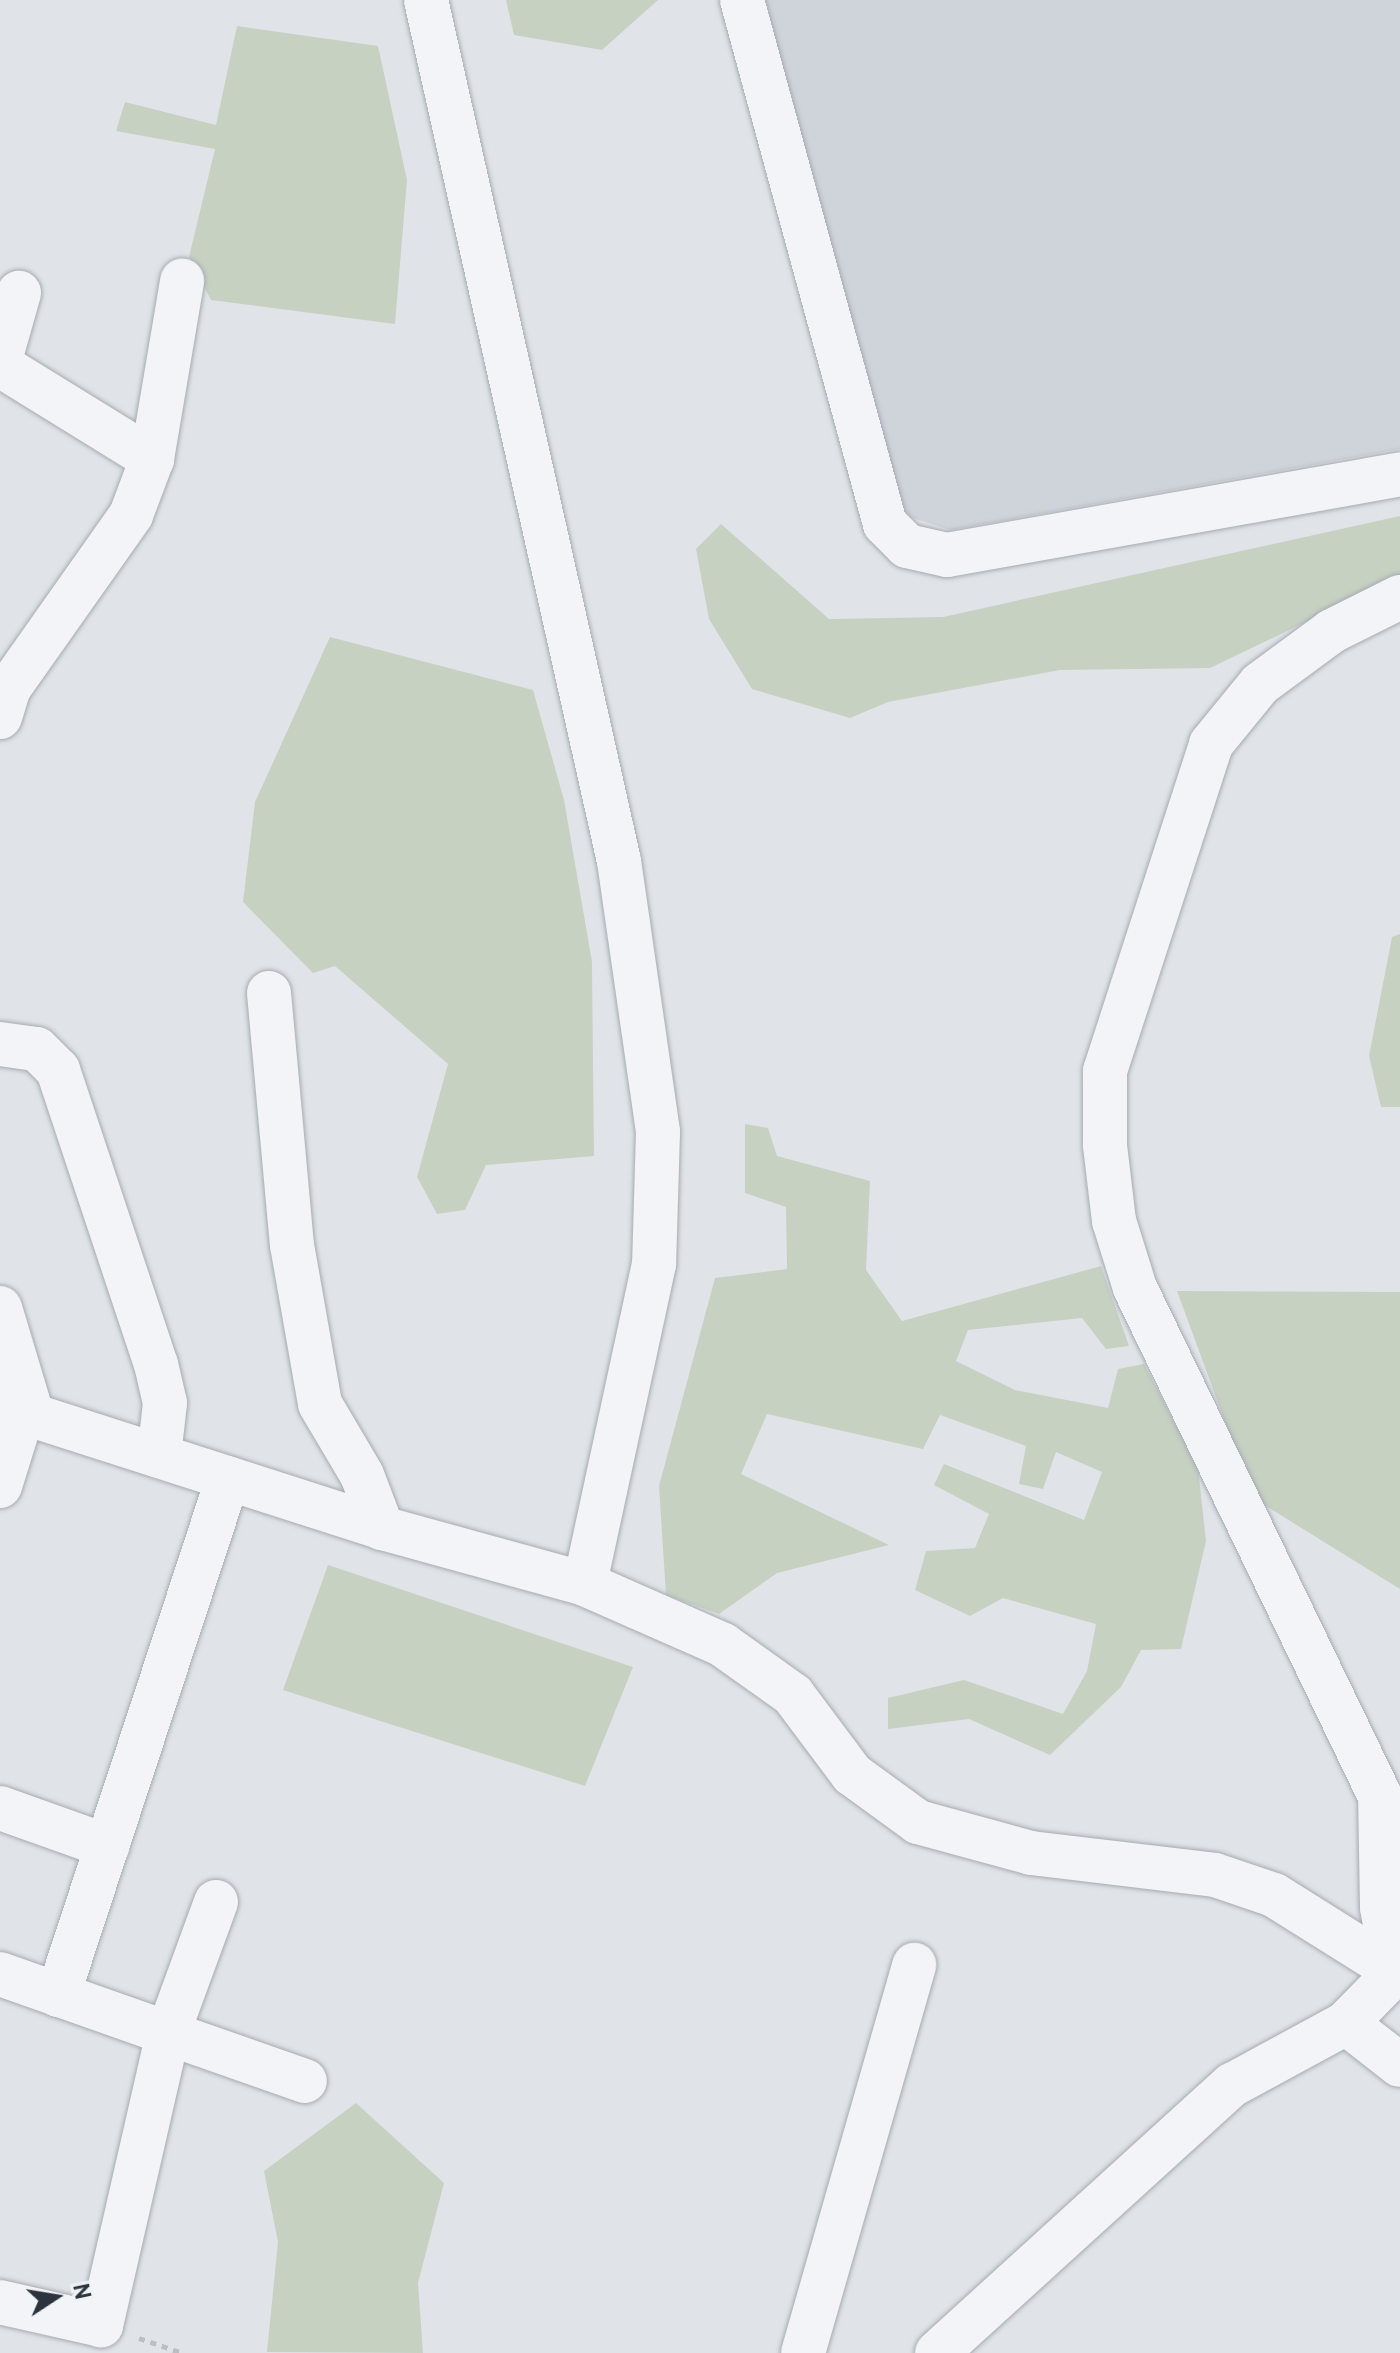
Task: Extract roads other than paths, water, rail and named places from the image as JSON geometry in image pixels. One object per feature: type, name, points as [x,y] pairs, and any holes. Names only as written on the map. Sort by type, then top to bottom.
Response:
[{"type":"street","points":[[426,0],[619,861],[658,1132],[654,1264],[585,1584]]},
{"type":"street","points":[[742,0],[877,500],[885,524],[907,546],[947,555],[1400,474]]},
{"type":"street","points":[[0,717],[9,688],[131,515],[152,459],[182,281]]},
{"type":"street","points":[[19,293],[0,363],[152,459]]},
{"type":"street","points":[[1397,1974],[1382,1907],[1380,1796],[1135,1288],[1114,1221],[1105,1145],[1105,1071],[1211,744],[1260,684],[1332,631],[1400,597]]},
{"type":"street","points":[[269,993],[292,1245],[320,1404],[362,1475],[382,1528]]},
{"type":"street","points":[[0,1044],[37,1049],[58,1070],[156,1364],[165,1403],[159,1456]]},
{"type":"street","points":[[0,1308],[18,1411],[0,1486]]},
{"type":"street","points":[[18,1411],[382,1528],[585,1584],[723,1645],[793,1695],[852,1774],[918,1822],[1031,1853],[1215,1875],[1274,1895],[1397,1974]]},
{"type":"street","points":[[58,1995],[228,1478]]},
{"type":"street","points":[[0,1808],[107,1846]]},
{"type":"street","points":[[0,2302],[101,2325],[168,2033],[216,1902]]},
{"type":"street","points":[[803,2353],[914,1965]]},
{"type":"street","points":[[0,1974],[305,2081]]},
{"type":"street","points":[[937,2353],[1232,2085],[1346,2023],[1397,1974]]},
{"type":"street","points":[[1346,2023],[1400,2065]]}]
